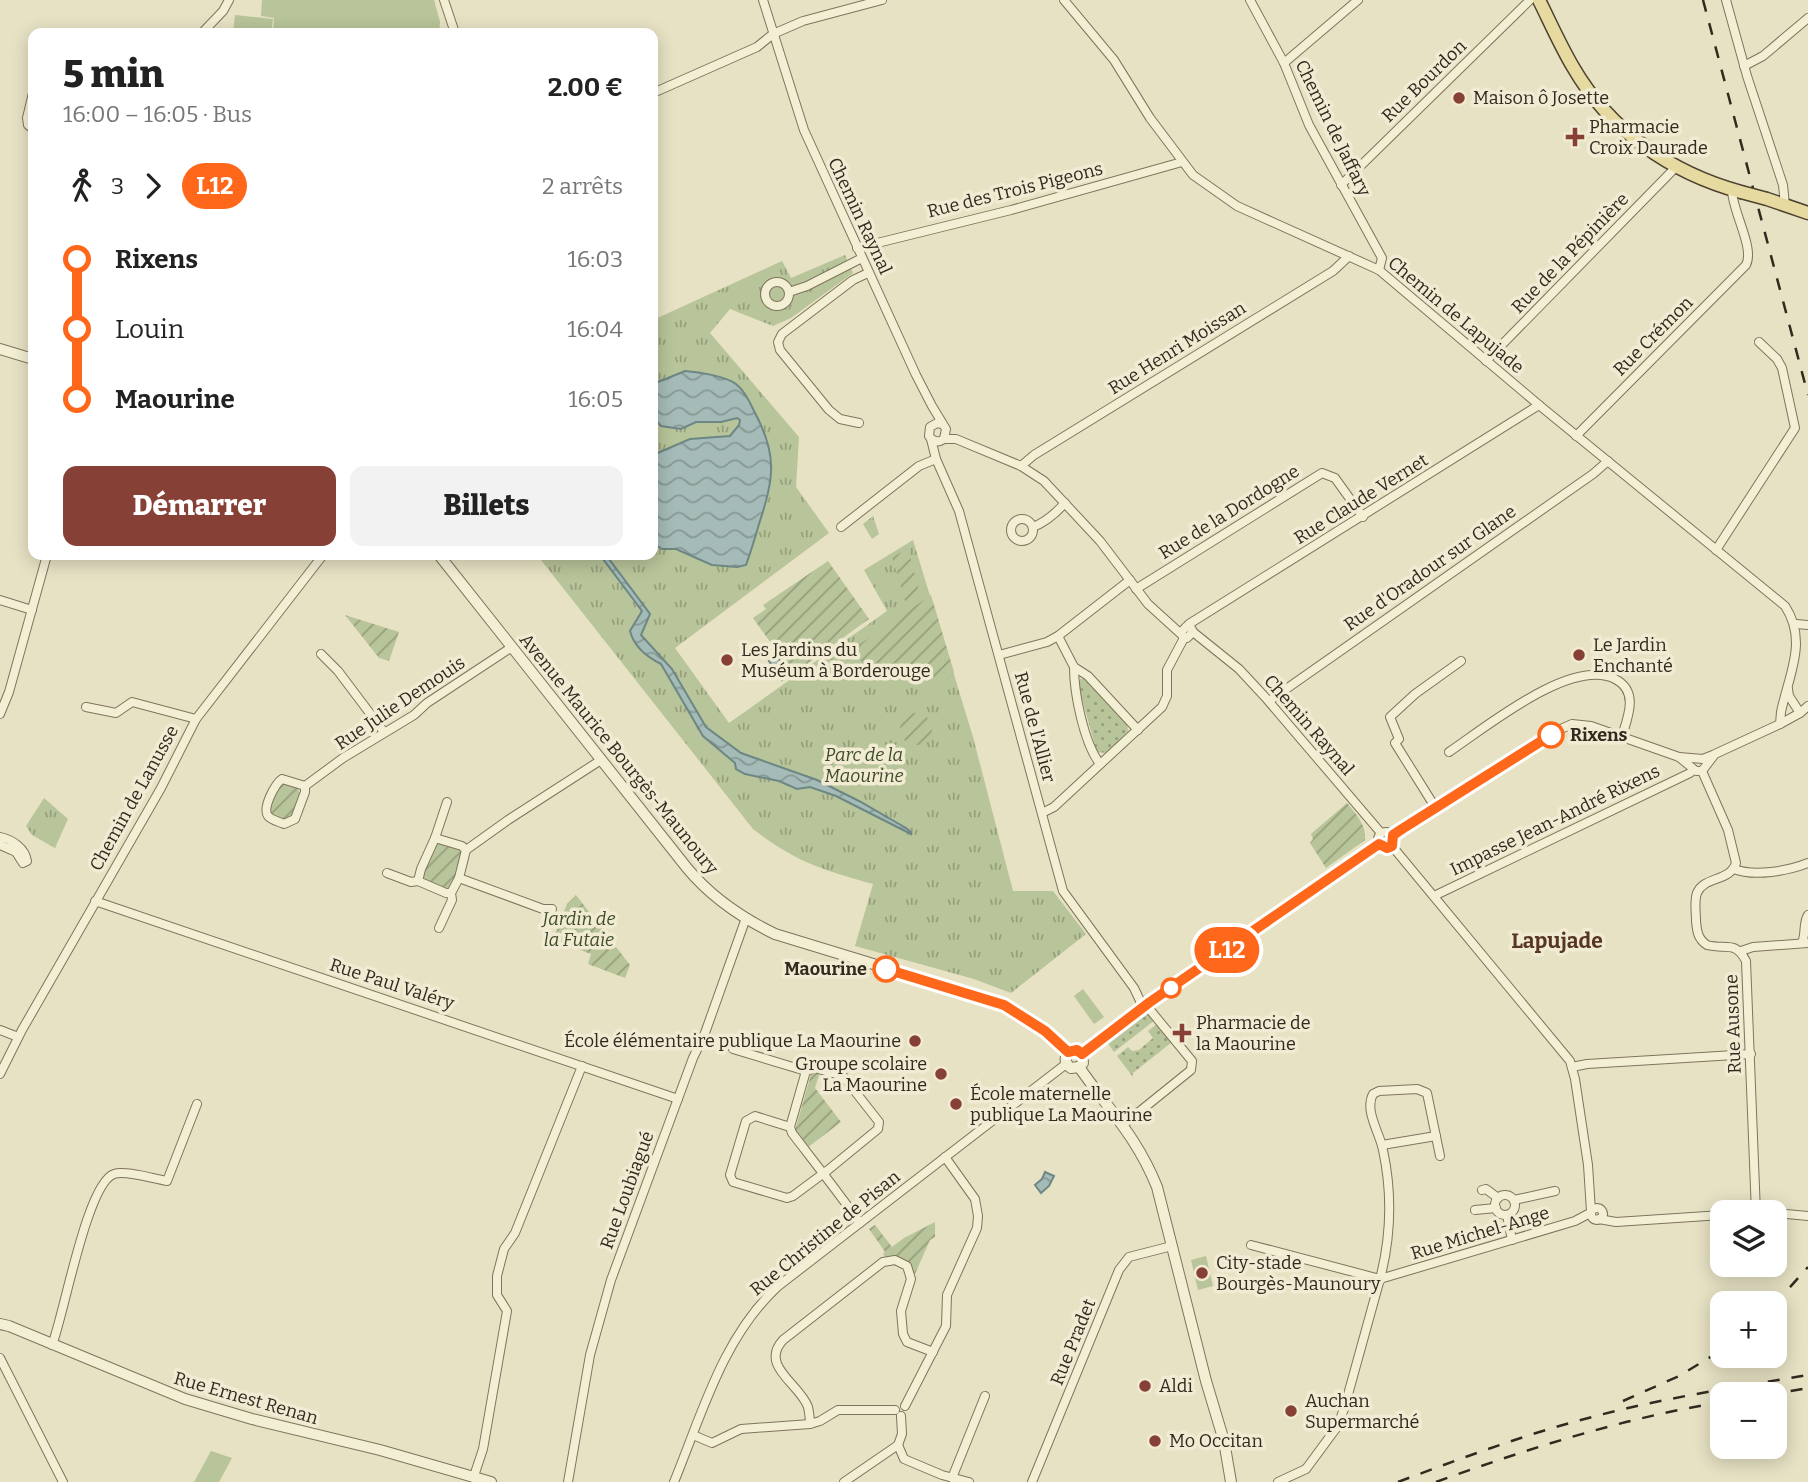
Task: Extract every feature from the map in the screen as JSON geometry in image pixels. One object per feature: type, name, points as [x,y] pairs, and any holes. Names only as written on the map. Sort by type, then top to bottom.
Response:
[{"type":"main road","points":[[1539,0],[1573,66],[1594,99],[1636,141],[1676,167],[1704,181],[1808,213]]},
{"type":"street","points":[[207,28],[223,11],[229,0]]},
{"type":"street","points":[[443,0],[454,28]]},
{"type":"street","points":[[763,0],[774,34]]},
{"type":"street","points":[[658,91],[757,47],[774,34],[803,21],[882,0]]},
{"type":"street","name":"Chemin de Lapujade","points":[[1064,0],[1114,60],[1182,162],[1200,181],[1237,206],[1379,270],[1784,606],[1796,624]]},
{"type":"street","name":"Chemin de Jaffary","points":[[1250,0],[1284,63],[1310,125],[1382,258],[1379,270]]},
{"type":"street","points":[[1284,63],[1358,0]]},
{"type":"street","name":"Rue Bourdon","points":[[1341,185],[1530,0]]},
{"type":"street","points":[[1726,0],[1783,185],[1775,202]]},
{"type":"street","points":[[1747,65],[1808,18]]},
{"type":"street","name":"Chemin Raynal","points":[[774,34],[804,130],[868,273],[932,407],[944,426],[964,442]]},
{"type":"street","name":"Rue des Trois Pigeons","points":[[857,248],[1047,200],[1182,162]]},
{"type":"street","name":"Rue de la Pépinière","points":[[1486,361],[1676,167]]},
{"type":"street","name":"Rue Crémon","points":[[1576,436],[1746,265],[1749,257],[1732,200],[1736,191]]},
{"type":"street","name":"Rue Henri Moissan","points":[[1021,466],[1034,455],[1333,271],[1349,257]]},
{"type":"street","points":[[789,292],[807,286],[862,258]]},
{"type":"street","points":[[859,423],[841,419],[829,410],[780,350],[778,342],[782,334],[853,280],[868,273]]},
{"type":"street","points":[[1716,550],[1795,428],[1782,368],[1777,359],[1759,342]]},
{"type":"street","points":[[0,349],[28,357]]},
{"type":"street","name":"Rue Claude Vernet","points":[[1042,813],[1054,807],[1165,702],[1167,670],[1187,632],[1201,618],[1539,405]]},
{"type":"street","name":"Chemin Raynal","points":[[932,407],[932,425]]},
{"type":"street","points":[[841,527],[919,466],[936,459],[943,440],[944,426],[932,425],[929,430],[931,439],[936,442],[943,440]]},
{"type":"street","name":"Chemin Raynal","points":[[943,440],[950,438],[964,442],[1021,466],[1044,481],[1100,541],[1148,604],[1167,622],[1207,645],[1239,669],[1381,833]]},
{"type":"street","name":"Rue de l'Allier","points":[[931,439],[936,459],[959,511],[1063,891],[1146,1005],[1192,1061],[1191,1070],[1124,1124]]},
{"type":"street","name":"Rue d'Oradour sur Glane","points":[[1269,701],[1608,461]]},
{"type":"street","name":"Rue de la Dordogne","points":[[1136,589],[1322,473],[1335,478],[1363,517]]},
{"type":"street","points":[[1033,527],[1055,514],[1065,503]]},
{"type":"street","points":[[0,714],[9,692],[46,560]]},
{"type":"street","name":"Chemin de Lanusse","points":[[0,1074],[18,1037],[161,788],[196,719],[319,560]]},
{"type":"street","name":"Avenue Maurice Bourgès-Maunoury","points":[[443,560],[692,874],[708,890],[746,918],[795,942],[1004,1005],[1045,1031],[1068,1052]]},
{"type":"street","points":[[999,655],[1047,642],[1058,636],[1130,580]]},
{"type":"street","points":[[0,600],[32,610]]},
{"type":"street","points":[[1780,724],[1798,641],[1796,624],[1808,625]]},
{"type":"street","points":[[1058,636],[1074,667],[1074,685],[1092,751],[1100,764]]},
{"type":"street","name":"Rue Julie Demouis","points":[[305,786],[512,647]]},
{"type":"street","points":[[321,654],[338,671],[384,732]]},
{"type":"street","points":[[1436,807],[1395,743],[1399,739],[1390,717],[1415,694],[1461,661]]},
{"type":"street","points":[[1074,667],[1088,676],[1138,730]]},
{"type":"street","points":[[1449,752],[1550,686],[1589,675],[1614,678],[1623,684],[1628,692],[1631,708],[1622,736]]},
{"type":"street","points":[[1788,688],[1789,696],[1804,714],[1808,706]]},
{"type":"street","points":[[86,707],[116,713],[132,702],[196,719]]},
{"type":"street","name":"Impasse Jean-André Rixens","points":[[1434,896],[1698,765],[1714,754],[1804,714]]},
{"type":"street","points":[[1393,835],[1572,724],[1591,726],[1622,736],[1698,765],[1728,830],[1736,856],[1734,869],[1743,872],[1788,871],[1808,863]]},
{"type":"street","points":[[439,928],[452,900],[451,893],[459,878],[466,850],[601,760]]},
{"type":"street","points":[[287,779],[305,786],[295,818],[284,824],[269,818],[267,807],[277,783],[287,779]]},
{"type":"street","points":[[418,881],[447,802]]},
{"type":"street","points":[[1379,844],[1378,836],[1381,833],[1390,832],[1393,835]]},
{"type":"street","points":[[1393,835],[1392,846],[1563,1051],[1572,1068],[1596,1214],[1616,1222],[1710,1216]]},
{"type":"street","points":[[0,837],[16,844],[25,853],[27,861],[23,863],[16,852],[0,845]]},
{"type":"street","points":[[435,838],[462,846],[466,850]]},
{"type":"street","points":[[1379,844],[1387,848],[1392,846]]},
{"type":"street","points":[[1082,1054],[1146,1005],[1379,844]]},
{"type":"street","name":"Rue Ausone","points":[[1734,869],[1698,890],[1697,932],[1703,943],[1732,946],[1741,951],[1746,961],[1756,1200]]},
{"type":"street","points":[[387,873],[451,893]]},
{"type":"street","points":[[459,878],[543,909],[552,909]]},
{"type":"street","name":"Rue Paul Valéry","points":[[95,901],[678,1099]]},
{"type":"street","points":[[1741,951],[1753,947],[1805,943],[1805,918],[1808,915]]},
{"type":"street","name":"Rue Loubiagué","points":[[568,1482],[590,1355],[611,1280],[746,918]]},
{"type":"street","points":[[0,1030],[18,1037]]},
{"type":"street","points":[[733,1049],[808,1070],[843,1076],[879,1122],[878,1129],[793,1196],[788,1198],[733,1182],[730,1175],[746,1121],[754,1116],[790,1127]]},
{"type":"street","points":[[1077,1050],[1082,1054],[1083,1063],[1079,1067],[1071,1068],[1066,1063],[1068,1052],[1077,1050]]},
{"type":"street","points":[[1572,1068],[1587,1064],[1751,1054]]},
{"type":"street","name":"Rue Christine de Pisan","points":[[674,1482],[729,1347],[755,1309],[777,1287],[1066,1063]]},
{"type":"street","points":[[474,1476],[483,1449],[504,1336],[507,1311],[495,1288],[504,1249],[514,1233],[582,1066]]},
{"type":"street","points":[[1079,1067],[1124,1124],[1154,1178],[1224,1441],[1231,1482]]},
{"type":"street","points":[[808,1070],[790,1127],[792,1133],[860,1223]]},
{"type":"street","points":[[1279,1482],[1306,1469],[1337,1427],[1380,1279],[1390,1199],[1382,1145],[1370,1103],[1373,1094],[1379,1091],[1417,1089],[1427,1093],[1440,1156]]},
{"type":"street","points":[[52,1345],[82,1233],[102,1183],[110,1175],[119,1172],[167,1181],[197,1104]]},
{"type":"street","points":[[1382,1145],[1436,1136]]},
{"type":"street","points":[[693,1435],[712,1443],[741,1429],[810,1424],[838,1410],[906,1412],[905,1406],[946,1326],[947,1295],[976,1233],[978,1216],[975,1199],[945,1157]]},
{"type":"street","points":[[1482,1190],[1486,1189],[1498,1198]]},
{"type":"street","points":[[1514,1200],[1555,1191]]},
{"type":"street","points":[[1498,1198],[1507,1195],[1514,1200],[1515,1208],[1507,1215]]},
{"type":"street","points":[[1498,1198],[1496,1208],[1499,1213],[1507,1215]]},
{"type":"street","points":[[1475,1210],[1496,1208]]},
{"type":"street","name":"Rue Michel-Ange","points":[[1380,1279],[1596,1214]]},
{"type":"street","points":[[1787,1214],[1808,1216]]},
{"type":"street","points":[[1507,1215],[1512,1240]]},
{"type":"street","points":[[1251,1245],[1380,1279]]},
{"type":"street","name":"Rue Pradet","points":[[1032,1482],[1119,1270],[1129,1256],[1172,1246]]},
{"type":"street","points":[[810,1424],[807,1405],[776,1363],[776,1351],[783,1340],[883,1262],[895,1260],[907,1266],[912,1279],[902,1305],[903,1334],[907,1342],[933,1352]]},
{"type":"street","name":"Rue Ernest Renan","points":[[0,1324],[16,1328],[149,1386],[198,1403],[491,1482]]},
{"type":"street","points":[[0,1358],[63,1482]]},
{"type":"street","points":[[952,1478],[985,1396]]},
{"type":"street","points":[[844,1482],[898,1446],[902,1434],[898,1413]]},
{"type":"street","points":[[898,1446],[904,1459],[969,1482]]},
{"type":"green space","points":[[262,0],[434,0],[440,22],[439,28],[273,28],[274,18],[261,16]]},
{"type":"green space","points":[[235,15],[273,19],[272,28],[234,28]]},
{"type":"green space","name":"Parc de la Maourine","points":[[845,255],[853,273],[791,318],[773,326],[730,309],[710,333],[799,437],[796,487],[829,533],[675,648],[729,723],[887,611],[864,570],[913,540],[973,737],[1013,891],[1053,891],[1086,934],[1011,993],[974,979],[855,946],[873,884],[810,864],[783,850],[753,829],[541,560],[658,560],[658,318],[782,261],[791,278]]},
{"type":"green space","points":[[873,516],[879,534],[872,539],[863,524]]},
{"type":"green space","points":[[908,549],[921,598],[909,604],[905,601],[892,557]]},
{"type":"green space","points":[[828,561],[869,619],[793,674],[753,618],[766,609],[763,605]]},
{"type":"green space","points":[[931,595],[954,672],[944,682],[912,674],[881,683],[851,650]]},
{"type":"green space","points":[[345,615],[399,632],[389,661],[379,658]]},
{"type":"green space","points":[[1080,679],[1086,679],[1127,723],[1128,731],[1107,753],[1097,752],[1078,685]]},
{"type":"green space","points":[[916,713],[927,718],[932,729],[927,740],[916,745],[905,740],[900,729],[905,718]]},
{"type":"green space","points":[[283,783],[297,786],[300,794],[291,816],[282,820],[270,811],[278,787]]},
{"type":"green space","points":[[44,798],[68,819],[55,848],[32,835],[26,826]]},
{"type":"green space","points":[[1347,803],[1363,825],[1365,840],[1326,868],[1310,843],[1313,839],[1311,834]]},
{"type":"green space","points":[[439,842],[459,849],[463,856],[453,886],[446,889],[430,885],[421,878],[434,845]]},
{"type":"green space","name":"Jardin de la Futaie","points":[[576,895],[630,965],[625,978],[588,964],[591,954],[553,940],[567,904]]},
{"type":"green space","points":[[1083,989],[1104,1017],[1094,1024],[1074,996]]},
{"type":"green space","points":[[1148,1010],[1155,1020],[1114,1052],[1107,1042]]},
{"type":"green space","points":[[1158,1023],[1172,1042],[1133,1073],[1133,1077],[1117,1056],[1128,1047],[1132,1051],[1139,1050],[1153,1038],[1148,1031]]},
{"type":"green space","points":[[812,1071],[820,1072],[815,1088],[841,1122],[807,1148],[795,1130]]},
{"type":"green space","points":[[935,1222],[935,1237],[930,1240],[915,1274],[886,1259],[883,1254],[885,1252],[869,1229],[875,1225],[892,1247]]},
{"type":"green space","name":"City-stade Bourgès-Maunoury","points":[[1206,1256],[1213,1286],[1198,1290],[1191,1260]]},
{"type":"green space","points":[[211,1451],[232,1458],[219,1482],[194,1482]]},
{"type":"water","points":[[685,371],[731,381],[749,400],[762,427],[770,454],[770,480],[746,565],[712,565],[676,549],[658,546],[658,453],[690,439],[730,436],[740,420],[737,418],[721,422],[696,422],[681,429],[661,426],[658,423],[658,382]]},
{"type":"water","points":[[604,560],[610,560],[650,614],[641,635],[672,669],[706,727],[741,753],[817,780],[906,828],[911,834],[836,796],[810,787],[797,789],[736,769],[735,763],[703,736],[661,664],[646,655],[635,642],[630,631],[642,611]]},
{"type":"water","points":[[777,656],[790,674],[782,680],[769,661]]},
{"type":"water","points":[[1045,1172],[1054,1176],[1049,1186],[1041,1193],[1035,1185]]},
{"type":"railway","points":[[1703,0],[1808,395]]},
{"type":"railway","points":[[1787,1291],[1808,1267]]},
{"type":"railway","points":[[1623,1401],[1679,1376],[1710,1357]]},
{"type":"railway","points":[[1398,1482],[1470,1455],[1592,1417],[1673,1399],[1808,1375]]},
{"type":"railway","points":[[1787,1392],[1808,1388]]},
{"type":"railway","points":[[1436,1482],[1578,1435],[1649,1416],[1710,1404]]},
{"type":"bus line","name":"L12","points":[[886,969],[1004,1005],[1045,1031],[1068,1052],[1077,1050],[1082,1054],[1150,1002],[1379,844],[1387,848],[1392,846],[1393,835],[1551,735]]},
{"type":"place","name":"Maison ô Josette","points":[[1459,98]]},
{"type":"place","name":"Pharmacie Croix Daurade","points":[[1575,137]]},
{"type":"place","name":"Le Jardin Enchanté","points":[[1579,655]]},
{"type":"place","name":"Les Jardins du Muséum à Borderouge","points":[[727,660]]},
{"type":"place","name":"Rixens","points":[[1551,735]]},
{"type":"place","name":"Maourine","points":[[886,969]]},
{"type":"place","name":"Pharmacie de la Maourine","points":[[1182,1033]]},
{"type":"place","name":"École élémentaire publique La Maourine","points":[[915,1041]]},
{"type":"place","name":"Groupe scolaire La Maourine","points":[[941,1074]]},
{"type":"place","name":"École maternelle publique La Maourine","points":[[956,1104]]},
{"type":"place","name":"City-stade Bourgès-Maunoury","points":[[1202,1273]]},
{"type":"place","name":"Aldi","points":[[1145,1386]]},
{"type":"place","name":"Auchan Supermarché","points":[[1291,1411]]},
{"type":"place","name":"Mo Occitan","points":[[1155,1441]]},
{"type":"district","name":"Lapujade","points":[[1557,941]]}]
